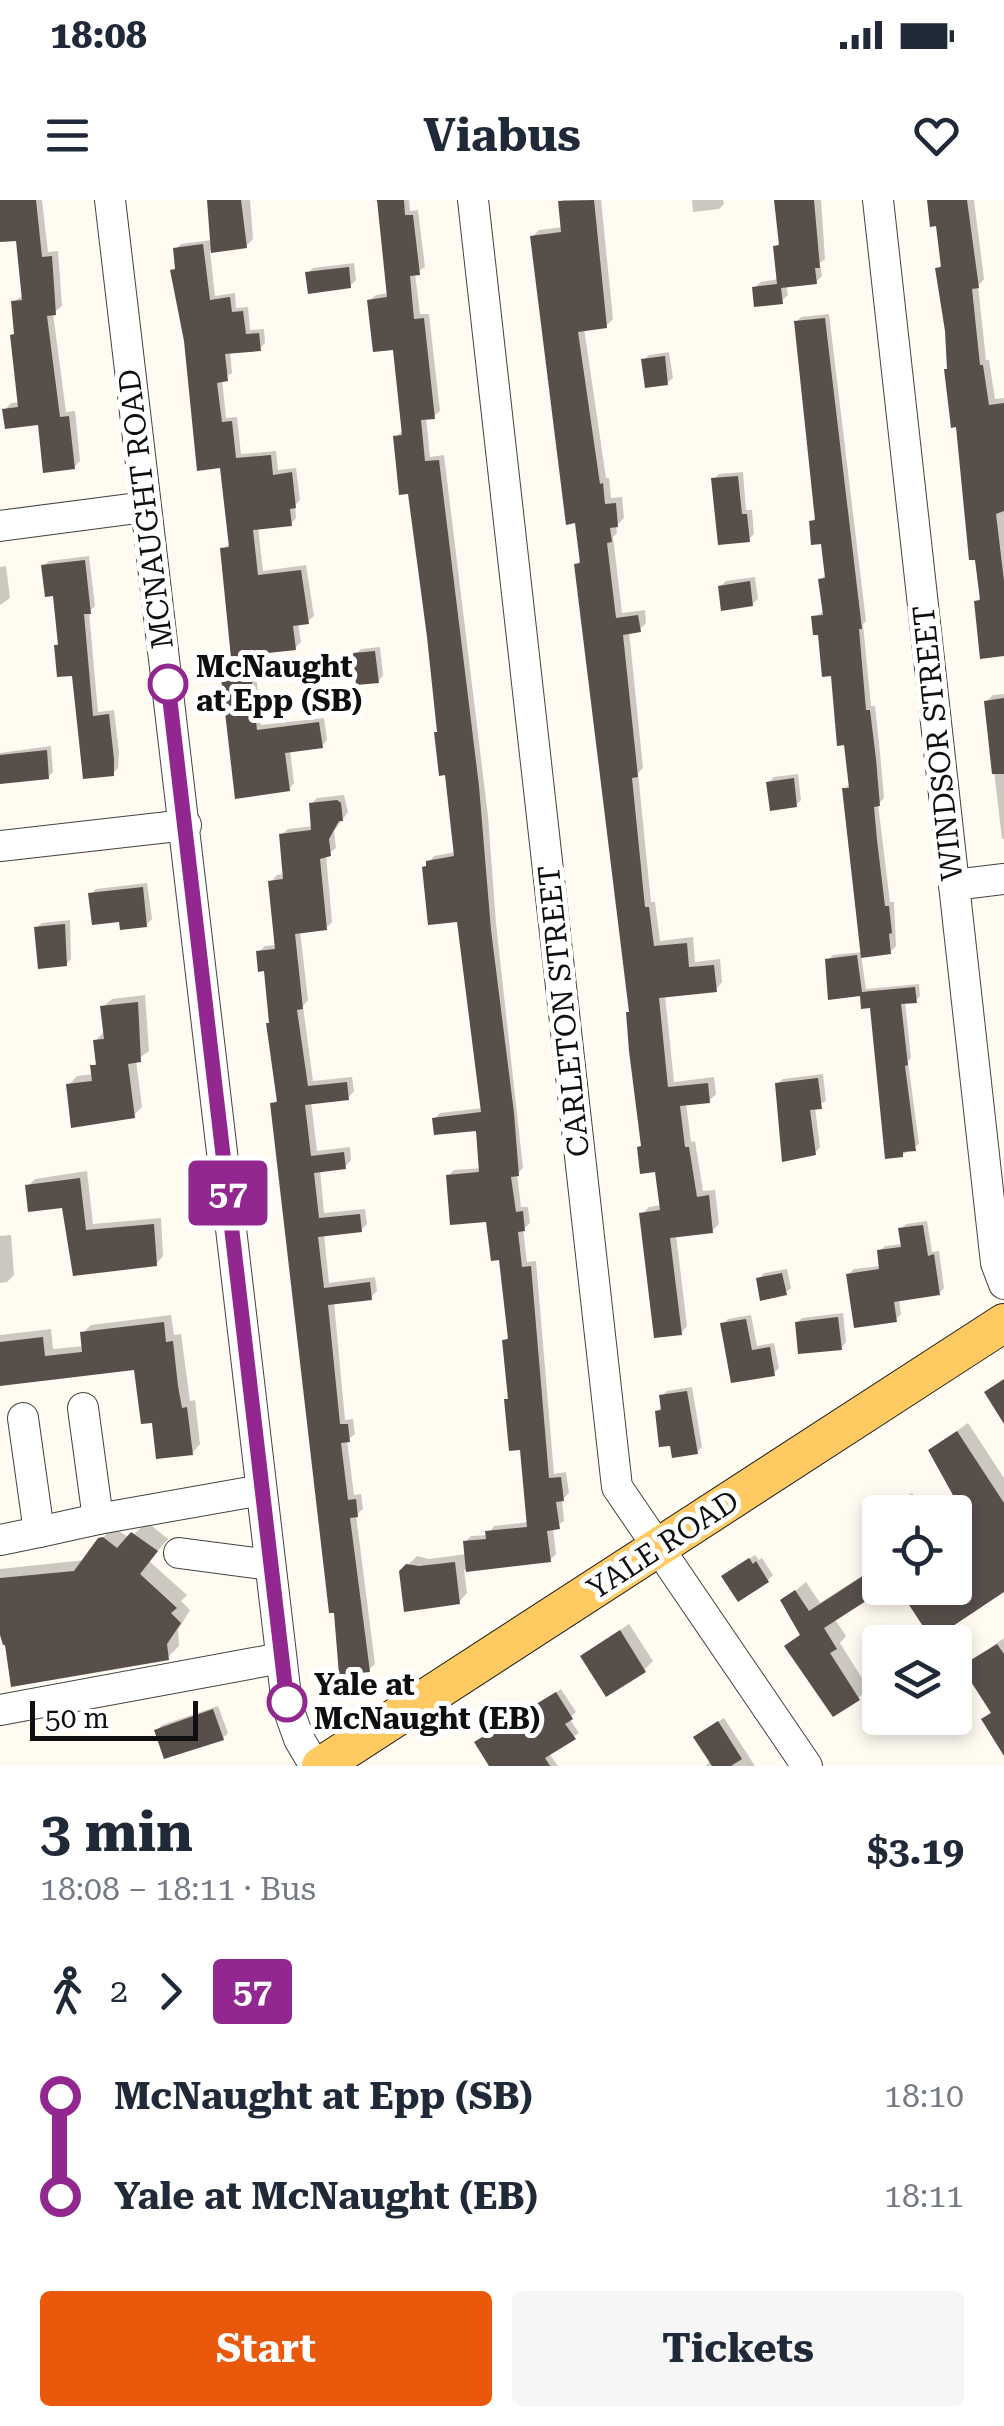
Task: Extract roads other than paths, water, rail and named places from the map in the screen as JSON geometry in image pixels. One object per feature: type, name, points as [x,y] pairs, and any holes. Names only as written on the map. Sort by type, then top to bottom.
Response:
[{"type":"main road","name":"YALE ROAD","points":[[318,1766],[1004,1323]]},
{"type":"street","name":"MCNAUGHT ROAD","points":[[110,200],[288,1705],[299,1739],[318,1766]]},
{"type":"street","name":"CARLETON STREET","points":[[473,200],[617,1487],[808,1766]]},
{"type":"street","name":"WINDSOR STREET","points":[[878,200],[996,1263],[1004,1284]]},
{"type":"street","points":[[0,526],[145,507]]},
{"type":"street","points":[[0,846],[186,825]]},
{"type":"street","points":[[954,885],[1004,879]]},
{"type":"street","points":[[83,1408],[98,1519]]},
{"type":"street","points":[[23,1418],[39,1532]]},
{"type":"street","points":[[0,1540],[262,1490]]},
{"type":"street","points":[[178,1553],[270,1564]]},
{"type":"street","points":[[0,1710],[282,1658]]},
{"type":"place","name":"McNaught at Epp (SB)","points":[[168,684]]},
{"type":"place","name":"Yale at McNaught (EB)","points":[[287,1702]]}]
